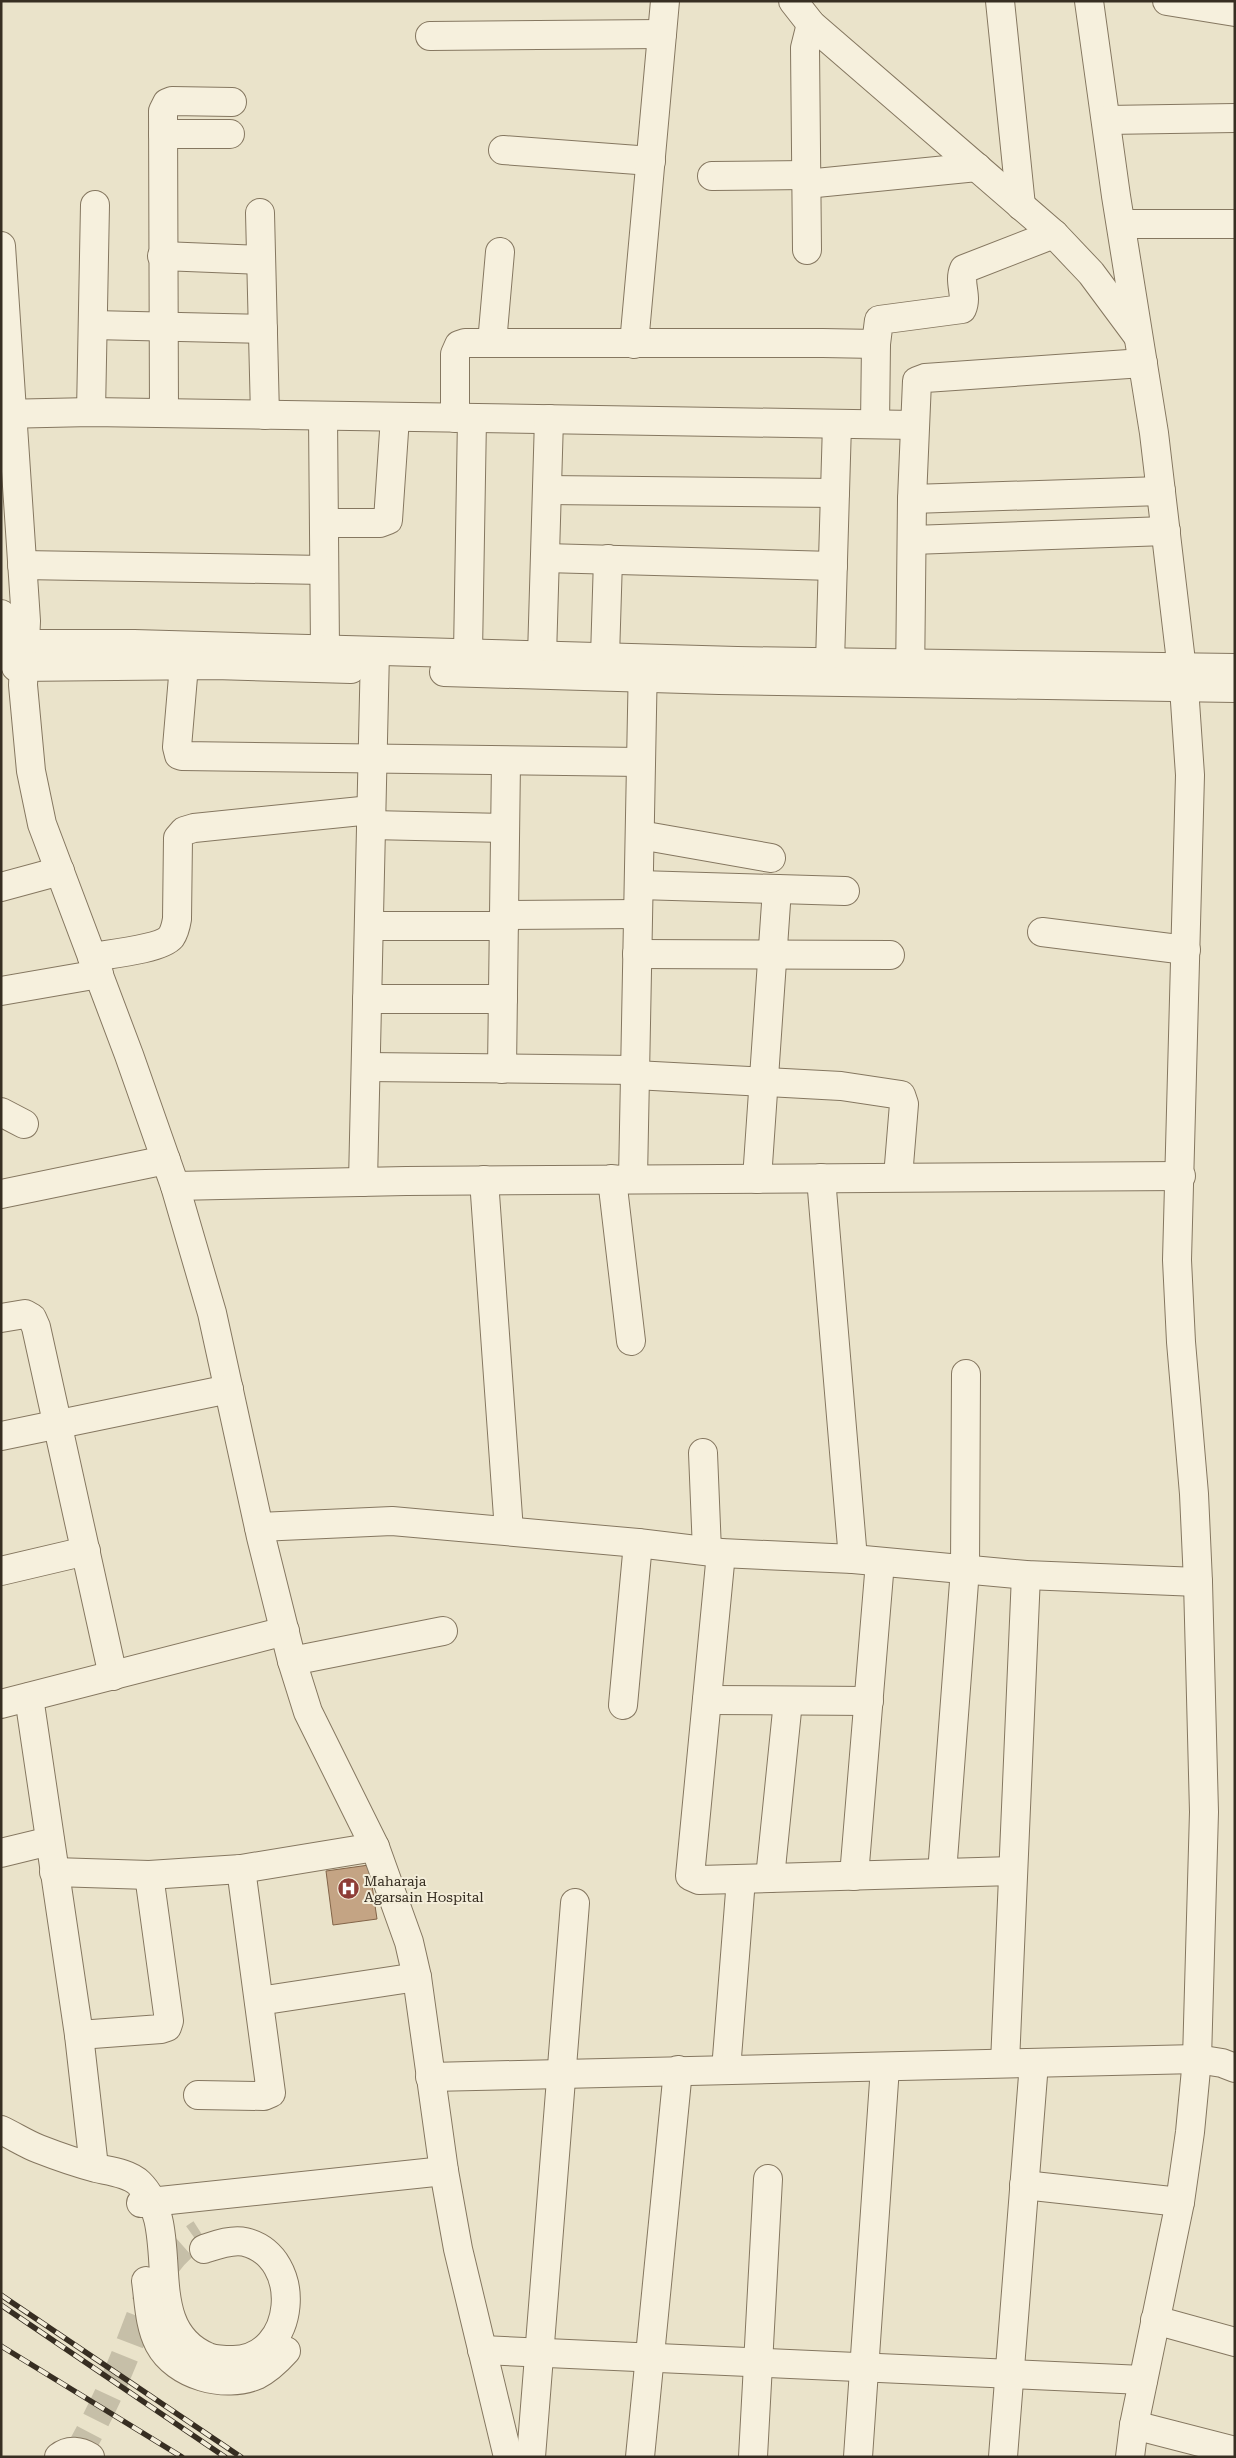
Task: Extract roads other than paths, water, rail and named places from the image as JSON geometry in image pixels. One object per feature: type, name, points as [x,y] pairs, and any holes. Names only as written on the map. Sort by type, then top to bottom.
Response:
[{"type":"street","points":[[634,344],[665,1]]},
{"type":"street","points":[[792,1],[811,24],[1054,234],[1091,273],[1141,350]]},
{"type":"street","points":[[1000,1],[1021,206]]},
{"type":"street","points":[[1089,1],[1161,491],[1183,677],[1190,775],[1178,1287],[1198,1582],[1204,1812],[1197,2059],[1190,2132],[1180,2202],[1134,2425],[1130,2457]]},
{"type":"street","points":[[1167,1],[1235,12]]},
{"type":"street","points":[[807,250],[805,48],[811,24]]},
{"type":"street","points":[[430,36],[662,34]]},
{"type":"street","points":[[164,414],[163,111],[167,103],[172,101],[232,102]]},
{"type":"street","points":[[1106,120],[1235,118]]},
{"type":"street","points":[[163,134],[230,134]]},
{"type":"street","points":[[503,150],[650,161]]},
{"type":"street","points":[[712,176],[806,180],[977,167]]},
{"type":"street","points":[[92,412],[95,205]]},
{"type":"street","points":[[260,212],[265,415]]},
{"type":"street","points":[[1121,224],[1235,224]]},
{"type":"street","points":[[875,424],[876,344],[879,320],[962,309],[965,300],[962,278],[964,269],[1054,234]]},
{"type":"street","points":[[1,246],[6,414],[22,565],[19,662],[36,798],[42,824],[96,966],[175,1186],[212,1313],[259,1527],[292,1661],[308,1712],[375,1846],[403,1919],[417,1977],[444,2171],[458,2249],[508,2457]]},
{"type":"street","points":[[492,343],[500,252]]},
{"type":"street","points":[[162,256],[261,260]]},
{"type":"street","points":[[93,325],[263,329]]},
{"type":"street","points":[[468,654],[463,418],[457,349],[465,343],[876,344]]},
{"type":"street","points":[[910,674],[914,425],[916,385],[920,379],[1141,350]]},
{"type":"street","points":[[6,414],[92,412],[914,425]]},
{"type":"street","points":[[323,416],[325,649]]},
{"type":"street","points":[[324,523],[380,523],[388,520],[395,417]]},
{"type":"street","points":[[542,656],[549,419]]},
{"type":"street","points":[[830,662],[837,424]]},
{"type":"street","points":[[547,490],[835,493]]},
{"type":"street","points":[[912,499],[1161,491]]},
{"type":"street","points":[[912,540],[1166,531]]},
{"type":"street","points":[[545,558],[833,566]]},
{"type":"street","points":[[605,657],[608,559]]},
{"type":"street","points":[[22,565],[324,570]]},
{"type":"street","points":[[1,614],[19,662]]},
{"type":"street","points":[[19,662],[134,644],[325,649],[375,660],[910,674],[1183,677],[1235,668]]},
{"type":"street","points":[[19,662],[184,666],[375,660],[468,654],[605,657],[643,668],[830,662],[910,674]]},
{"type":"street","points":[[363,1182],[375,660]]},
{"type":"street","points":[[184,666],[176,747],[179,755],[182,756],[506,762],[641,762]]},
{"type":"street","points":[[631,1341],[623,1179],[635,1073],[643,668]]},
{"type":"street","points":[[1183,677],[1235,688]]},
{"type":"street","points":[[502,1069],[506,762]]},
{"type":"street","points":[[1,991],[96,966],[160,944],[170,938],[175,930],[177,918],[178,838],[184,831],[194,828],[371,818],[505,828]]},
{"type":"street","points":[[640,835],[772,858]]},
{"type":"street","points":[[1,887],[60,871]]},
{"type":"street","points":[[639,885],[845,891]]},
{"type":"street","points":[[758,1178],[777,889]]},
{"type":"street","points":[[369,926],[638,914]]},
{"type":"street","points":[[1042,932],[1186,950]]},
{"type":"street","points":[[637,954],[890,955]]},
{"type":"street","points":[[367,999],[503,1000]]},
{"type":"street","points":[[366,1067],[635,1073],[841,1086],[901,1095],[904,1104],[898,1178]]},
{"type":"street","points":[[1,1194],[166,1160]]},
{"type":"street","points":[[175,1186],[484,1180],[1181,1176]]},
{"type":"street","points":[[821,1178],[853,1559]]},
{"type":"street","points":[[484,1180],[509,1531]]},
{"type":"street","points":[[1,1318],[24,1314],[32,1318],[86,1551],[112,1676]]},
{"type":"street","points":[[942,1873],[965,1569],[966,1374]]},
{"type":"street","points":[[1,1436],[229,1389]]},
{"type":"street","points":[[703,1453],[714,1552],[707,1700],[690,1876],[699,1880],[1013,1871]]},
{"type":"street","points":[[259,1527],[392,1521],[638,1543],[714,1552],[853,1559],[1026,1575],[1198,1582]]},
{"type":"street","points":[[623,1706],[638,1543]]},
{"type":"street","points":[[1,1572],[86,1551]]},
{"type":"street","points":[[854,1876],[880,1562]]},
{"type":"street","points":[[1005,2064],[1026,1575]]},
{"type":"street","points":[[1,1704],[285,1631]]},
{"type":"street","points":[[292,1661],[443,1631]]},
{"type":"street","points":[[29,1697],[79,2035],[94,2167]]},
{"type":"street","points":[[707,1700],[869,1701]]},
{"type":"street","points":[[770,1878],[788,1701]]},
{"type":"street","points":[[1,1853],[50,1840]]},
{"type":"street","points":[[54,1872],[149,1875],[240,1869],[375,1846]]},
{"type":"street","points":[[198,2095],[264,2096],[270,2092],[240,1869]]},
{"type":"street","points":[[79,2035],[161,2029],[166,2027],[169,2021],[149,1875]]},
{"type":"street","points":[[726,2070],[741,1879]]},
{"type":"street","points":[[531,2457],[575,1903]]},
{"type":"street","points":[[259,2002],[417,1977]]},
{"type":"street","points":[[430,2077],[1197,2059],[1222,2063],[1235,2068]]},
{"type":"street","points":[[1003,2457],[1034,2063]]},
{"type":"street","points":[[858,2457],[885,2067]]},
{"type":"street","points":[[640,2457],[678,2070]]},
{"type":"street","points":[[1,2130],[39,2149],[135,2180],[146,2198],[140,2223],[150,2313],[159,2345],[169,2357],[189,2372],[214,2380],[256,2376],[274,2365],[292,2344],[301,2322],[302,2296],[298,2273],[289,2253],[273,2237],[246,2228],[221,2228],[203,2241]]},
{"type":"street","points":[[146,2198],[444,2171]]},
{"type":"street","points":[[753,2457],[768,2179]]},
{"type":"street","points":[[1024,2185],[1180,2202]]},
{"type":"street","points":[[1155,2320],[1235,2342]]},
{"type":"street","points":[[482,2350],[1143,2380]]},
{"type":"street","points":[[1134,2425],[1235,2451]]},
{"type":"street","points":[[58,2457],[70,2452],[81,2452],[90,2457]]},
{"type":"tunnel","points":[[76,2457],[112,2386],[142,2310],[156,2281],[174,2256],[201,2233]]},
{"type":"railway","points":[[1,2295],[241,2457]]},
{"type":"railway","points":[[1,2305],[225,2457]]},
{"type":"railway","points":[[1,2346],[182,2457]]},
{"type":"place","name":"Maharaja Agarsain Hospital","points":[[348,1889]]}]
